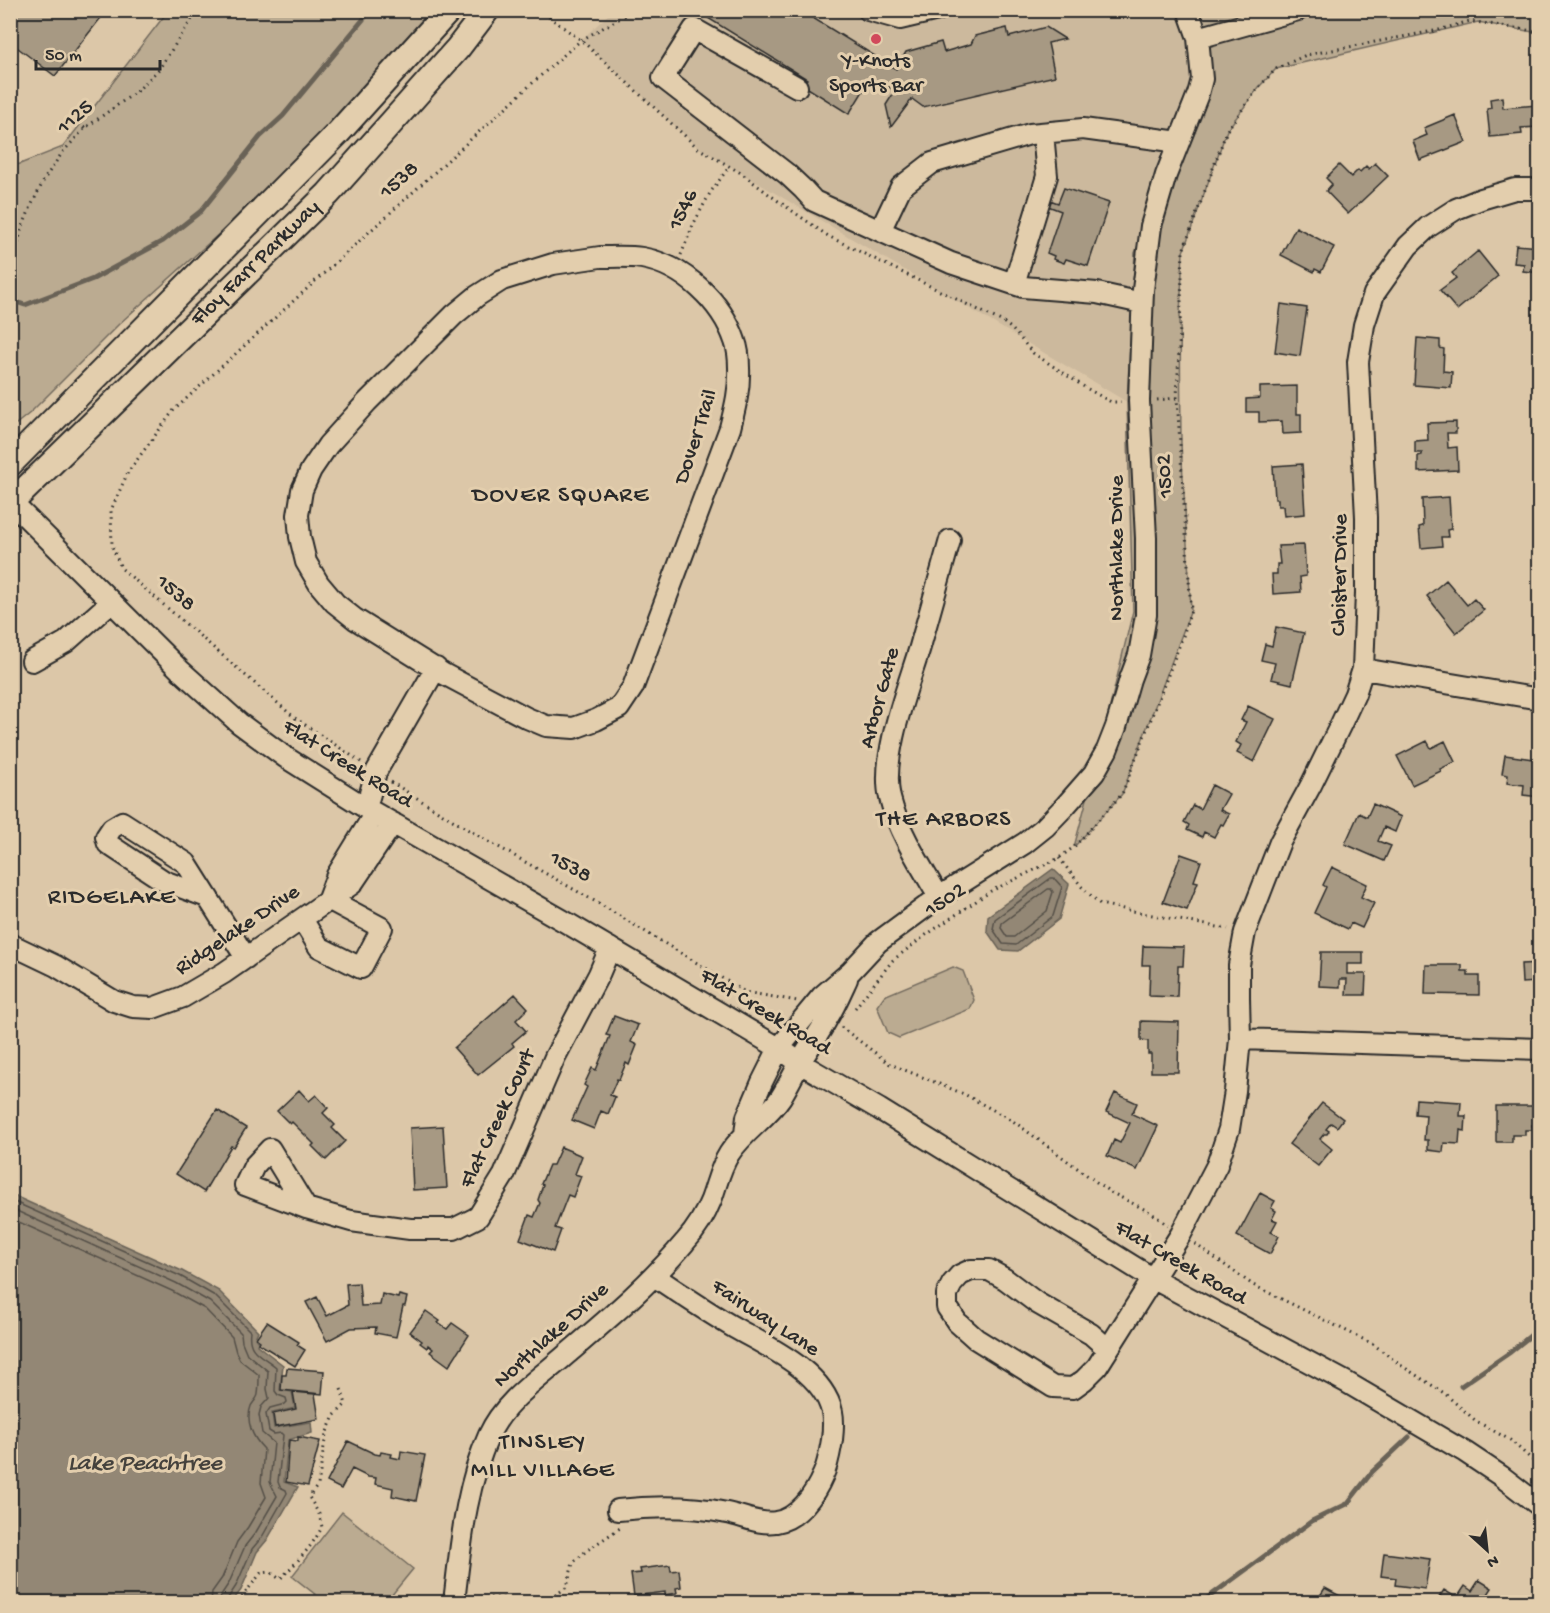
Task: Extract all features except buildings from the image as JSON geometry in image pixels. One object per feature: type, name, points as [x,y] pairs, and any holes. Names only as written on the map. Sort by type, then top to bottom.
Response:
[{"type":"main road","name":"Floy Farr Parkway","points":[[10,464],[338,133],[449,10]]},
{"type":"main road","name":"Floy Farr Parkway","points":[[11,503],[328,194],[458,48],[487,10]]},
{"type":"street","points":[[867,10],[900,18],[938,10]]},
{"type":"street","name":"Northlake Drive","points":[[745,1134],[747,1118],[779,1048],[822,996],[851,971],[878,942],[939,897],[1025,843],[1045,827],[1094,773],[1107,750],[1139,655],[1146,615],[1146,538],[1139,401],[1142,303],[1151,226],[1166,175],[1202,79],[1198,38],[1188,10]]},
{"type":"street","points":[[1198,38],[1298,10]]},
{"type":"street","points":[[797,87],[694,29],[663,78],[787,174],[814,201],[951,263],[1014,285],[1097,293],[1142,303]]},
{"type":"street","points":[[879,231],[901,187],[932,163],[1030,134],[1083,129],[1179,142]]},
{"type":"street","points":[[1014,285],[1047,176],[1043,133]]},
{"type":"street","name":"Cloister Drive","points":[[1107,1349],[1090,1334],[1037,1303],[989,1270],[971,1269],[960,1275],[947,1294],[947,1307],[957,1322],[976,1339],[1053,1387],[1073,1388],[1096,1367],[1181,1234],[1217,1165],[1229,1128],[1240,1039],[1239,966],[1245,932],[1280,842],[1341,724],[1363,669],[1366,517],[1358,362],[1364,325],[1374,294],[1408,246],[1428,227],[1456,209],[1515,189],[1539,189]]},
{"type":"street","name":"Dover Trail","points":[[600,257],[642,258],[674,271],[708,295],[723,317],[735,342],[739,369],[738,395],[730,428],[633,687],[619,708],[574,728],[546,726],[489,699],[436,669],[355,619],[335,603],[319,584],[306,562],[298,515],[302,489],[311,470],[336,436],[435,334],[477,296],[502,280],[552,264],[600,257]]},
{"type":"street","name":"Flat Creek Road","points":[[11,503],[181,671],[238,723],[285,757],[393,823],[779,1048],[1152,1278],[1355,1387],[1465,1452],[1501,1476],[1539,1506]]},
{"type":"street","name":"Arbor Gate","points":[[939,897],[899,822],[890,798],[888,778],[889,758],[899,715],[950,540]]},
{"type":"street","points":[[32,660],[66,642],[111,602]]},
{"type":"street","points":[[371,810],[376,772],[436,669]]},
{"type":"street","points":[[1363,669],[1539,699]]},
{"type":"street","name":"Ridgelake Drive","points":[[328,899],[337,875],[371,810]]},
{"type":"street","points":[[207,897],[165,881],[108,844],[106,837],[112,828],[122,822],[186,863],[246,958]]},
{"type":"street","name":"Ridgelake Drive","points":[[10,944],[56,966],[114,1001],[133,1007],[153,1008],[183,997],[246,958],[351,884],[393,823]]},
{"type":"street","points":[[302,920],[319,947],[361,969],[382,927],[328,899]]},
{"type":"street","name":"Flat Creek Court","points":[[306,1208],[351,1221],[410,1228],[454,1228],[478,1217],[504,1175],[555,1057],[599,974],[610,948]]},
{"type":"street","name":"Northlake Drive","points":[[460,1600],[463,1528],[469,1492],[489,1433],[521,1393],[607,1320],[687,1241],[711,1200],[718,1176],[729,1154],[780,1098],[828,1018],[851,971]]},
{"type":"street","points":[[1240,1039],[1539,1049]]},
{"type":"street","name":"Fairway Lane","points":[[620,1518],[653,1506],[681,1507],[727,1513],[764,1522],[777,1522],[789,1518],[815,1491],[824,1474],[831,1449],[832,1412],[825,1396],[801,1368],[781,1354],[732,1327],[654,1276]]},
{"type":"path","name":"1125","points":[[10,272],[22,228],[45,178],[62,153],[85,128],[136,92],[159,69],[198,10]]},
{"type":"path","points":[[539,10],[563,27]]},
{"type":"path","name":"1538","points":[[635,10],[581,40],[174,410],[128,472],[111,510],[112,546],[121,568],[295,718],[376,772],[472,832],[598,903],[745,992],[794,999],[812,1007]]},
{"type":"path","name":"1502","points":[[853,1010],[893,960],[991,891],[1059,858],[1074,847],[1122,794],[1191,610],[1177,398],[1183,252],[1227,130],[1259,87],[1276,69],[1306,56],[1439,30],[1470,21],[1539,32]]},
{"type":"path","points":[[74,120],[85,128]]},
{"type":"path","name":"1546","points":[[674,271],[705,201],[729,166]]},
{"type":"path","points":[[1059,858],[1082,887],[1100,904],[1245,932]]},
{"type":"path","points":[[238,1602],[261,1573],[270,1572],[280,1579],[300,1559],[322,1527],[319,1514],[309,1497],[318,1485],[326,1434],[334,1416],[346,1404],[341,1389]]},
{"type":"path","points":[[460,1600],[548,1599],[567,1587],[573,1563],[620,1518]]},
{"type":"shaded area","points":[[168,11],[449,11],[307,164],[231,223],[119,324],[30,413],[11,428],[11,166],[63,147]]},
{"type":"shaded area","points":[[612,11],[1187,11],[1202,79],[1142,303],[1127,402],[699,148],[581,40]]},
{"type":"shaded area","points":[[1187,11],[1539,11],[1539,33],[1478,22],[1276,69],[1259,87],[1227,130],[1183,252],[1180,314],[1181,444],[1191,610],[1122,794],[1074,847],[1133,611],[1127,402],[1135,253],[1198,94]]},
{"type":"shaded area","points":[[953,967],[963,971],[974,1000],[970,1009],[899,1038],[888,1033],[877,1006],[884,996]]},
{"type":"shaded area","points":[[342,1512],[413,1569],[386,1602],[325,1602],[292,1576]]},
{"type":"water","points":[[1053,869],[1069,884],[1059,919],[1018,951],[1000,950],[987,931],[988,916]]},
{"type":"water","name":"Lake Peachtree","points":[[10,1194],[182,1271],[219,1291],[258,1331],[255,1338],[257,1345],[283,1365],[280,1390],[292,1392],[295,1408],[272,1413],[274,1428],[311,1422],[312,1433],[288,1440],[284,1482],[298,1487],[267,1540],[257,1552],[241,1590],[232,1602],[11,1602]]},
{"type":"waterway","points":[[10,300],[25,305],[93,279],[163,241],[201,211],[260,137],[283,116],[371,10]]},
{"type":"waterway","points":[[1461,1386],[1509,1353],[1540,1328]]},
{"type":"waterway","points":[[1202,1602],[1312,1521],[1347,1504],[1372,1472],[1409,1437]]},
{"type":"place","name":"Y-Knots Sports Bar","points":[[876,39]]},
{"type":"district","name":"DOVER SQUARE","points":[[561,496]]},
{"type":"district","name":"THE ARBORS","points":[[944,820]]},
{"type":"district","name":"RIDGELAKE","points":[[112,898]]},
{"type":"district","name":"TINSLEY MILL VILLAGE","points":[[543,1457]]}]
